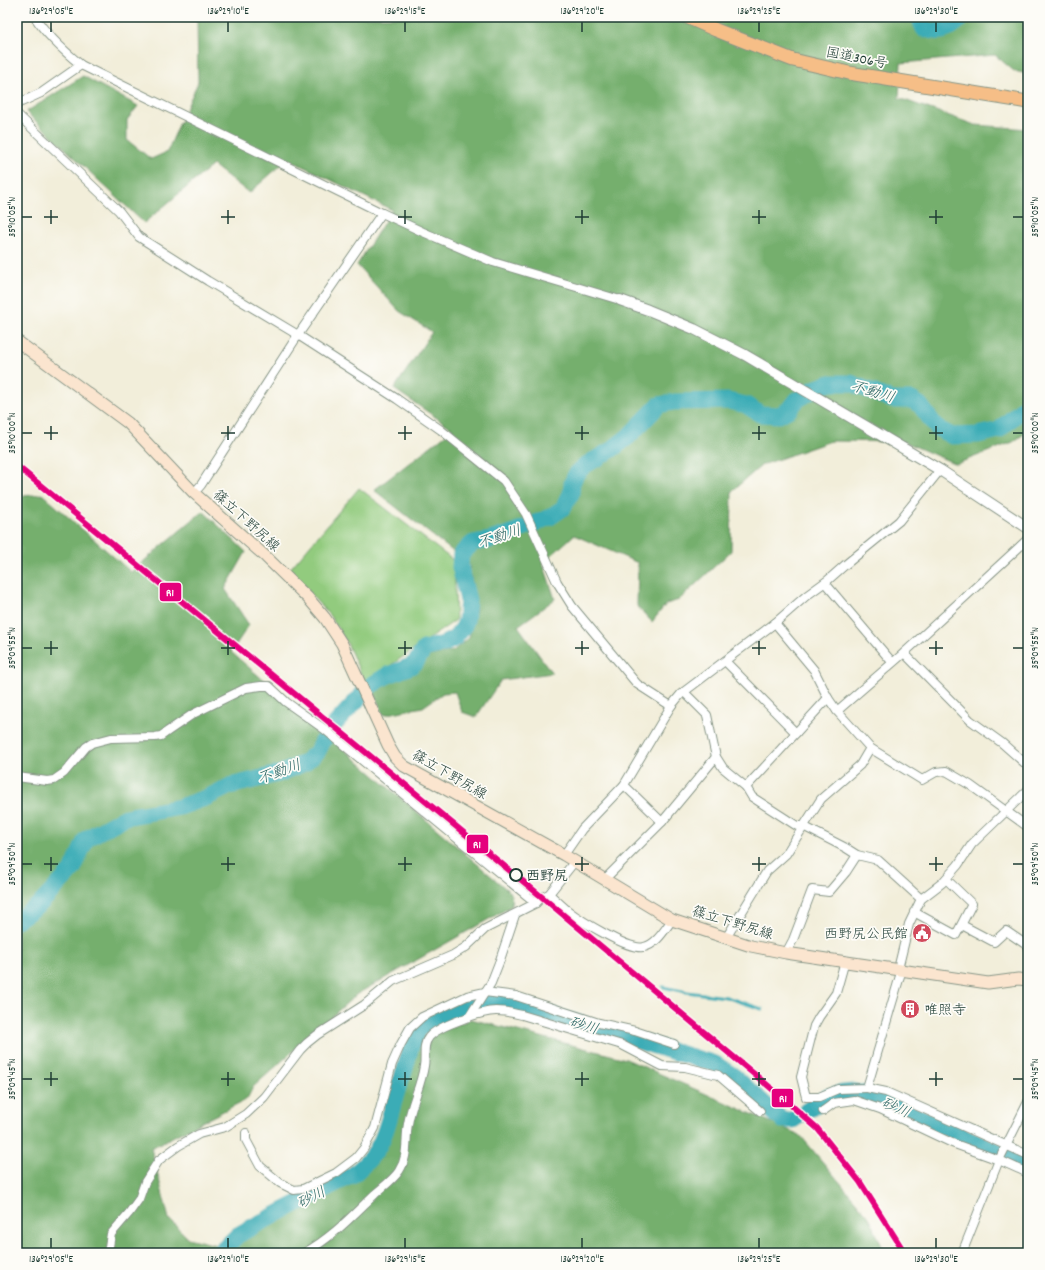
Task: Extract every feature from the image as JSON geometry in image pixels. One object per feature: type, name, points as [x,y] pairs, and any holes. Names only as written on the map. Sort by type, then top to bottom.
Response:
[{"type":"highway","name":"国道306号","points":[[687,17],[716,30],[800,61],[849,73],[1028,102]]},
{"type":"main road","name":"篠立下野尻線","points":[[17,341],[128,423],[194,493],[266,557],[326,618],[342,644],[388,745],[395,757],[404,766],[605,878],[672,920],[751,946],[786,953],[988,982],[1018,979],[1028,980]]},
{"type":"street","points":[[35,17],[59,47],[81,65],[382,213],[493,262],[620,300],[648,310],[694,329],[745,355],[940,470],[1028,528]]},
{"type":"street","points":[[17,104],[42,93],[81,65]]},
{"type":"street","points":[[17,114],[119,211],[139,236],[208,281],[298,335],[397,399],[477,458],[504,482],[526,514],[557,582],[572,606],[637,684],[671,706]]},
{"type":"street","points":[[194,493],[201,485],[298,335],[382,213]]},
{"type":"street","points":[[564,855],[582,829],[624,785],[671,706],[684,692],[775,623],[899,521],[940,470]]},
{"type":"street","points":[[837,711],[904,653],[1028,539]]},
{"type":"street","points":[[824,582],[892,662]]},
{"type":"street","points":[[775,623],[814,670],[828,698],[837,711],[870,748],[922,780],[936,772],[946,771],[1028,827]]},
{"type":"street","points":[[904,653],[970,720],[1002,743],[1028,766]]},
{"type":"street","points":[[725,661],[796,733]]},
{"type":"street","points":[[17,777],[47,781],[54,780],[64,773],[86,747],[92,743],[110,738],[161,736],[194,714],[246,688],[269,686],[286,702],[324,729],[536,903]]},
{"type":"street","points":[[684,692],[707,716],[716,757],[723,768],[746,786],[752,797],[797,826],[803,826],[857,855],[878,860],[921,899]]},
{"type":"street","points":[[746,786],[828,698]]},
{"type":"street","points":[[726,938],[767,871],[786,854],[821,799],[860,765],[870,748]]},
{"type":"street","points":[[605,878],[662,822],[716,757]]},
{"type":"street","points":[[624,785],[662,822]]},
{"type":"street","points":[[867,1088],[900,969],[904,944],[914,912],[921,899],[946,879],[958,865],[972,844],[1028,790]]},
{"type":"street","points":[[786,953],[793,940],[812,890],[829,892],[846,872],[857,855]]},
{"type":"street","points":[[108,1253],[111,1234],[139,1199],[145,1182],[159,1160],[178,1146],[199,1134],[225,1127],[246,1114],[264,1098],[300,1050],[317,1035],[364,1005],[393,981],[453,955],[466,947],[485,929],[536,903],[542,897],[549,894],[575,862]]},
{"type":"street","points":[[914,912],[956,935],[972,904],[946,879]]},
{"type":"street","points":[[549,894],[568,911],[605,934],[629,945],[642,948],[650,945],[672,920]]},
{"type":"street","points":[[469,1017],[491,983],[515,914]]},
{"type":"street","points":[[962,925],[994,942],[1006,931],[1028,946]]},
{"type":"street","points":[[845,961],[836,993],[814,1026],[801,1077],[806,1097],[819,1097],[838,1089],[867,1088],[886,1092],[1003,1153],[1028,1173]]},
{"type":"street","points":[[246,1132],[246,1140],[260,1166],[280,1183],[294,1190],[303,1190],[336,1173],[356,1158],[364,1148],[374,1128],[392,1064],[400,1044],[410,1028],[422,1017],[467,996],[516,996],[598,1022],[636,1031],[674,1044]]},
{"type":"street","points":[[304,1253],[319,1245],[347,1223],[399,1171],[407,1153],[407,1127],[409,1113],[422,1077],[425,1064],[425,1047],[428,1037],[435,1031],[483,1012],[507,1012],[622,1045],[662,1066],[685,1067],[718,1075],[760,1111]]},
{"type":"street","points":[[823,1111],[834,1103],[854,1100],[880,1109],[952,1143],[1003,1153],[1028,1155]]},
{"type":"street","points":[[962,1253],[1003,1153],[1028,1102]]},
{"type":"green space","points":[[197,17],[1028,17],[1028,74],[1014,71],[995,55],[901,63],[899,98],[975,125],[1028,129],[1028,431],[1013,442],[956,464],[905,442],[831,441],[762,465],[732,491],[731,551],[679,600],[666,604],[652,622],[637,606],[638,563],[574,535],[543,563],[555,599],[518,626],[552,673],[501,680],[476,717],[462,712],[455,692],[443,693],[423,707],[383,715],[374,692],[389,680],[415,672],[429,656],[453,651],[469,638],[476,609],[469,564],[374,490],[453,429],[394,389],[432,332],[399,311],[357,265],[392,210],[288,159],[249,193],[213,165],[144,223],[26,112],[83,76],[138,106],[127,120],[127,140],[151,159],[167,152],[198,82]]},
{"type":"green space","points":[[359,488],[454,561],[456,620],[365,683],[347,643],[330,616],[289,570]]},
{"type":"green space","points":[[42,494],[131,572],[203,511],[246,552],[225,589],[249,625],[231,652],[511,893],[512,906],[357,994],[253,1087],[247,1099],[151,1148],[169,1219],[188,1238],[216,1245],[361,1165],[385,1124],[423,1038],[471,1019],[626,1059],[800,1135],[869,1217],[885,1253],[17,1253],[17,891],[20,891],[17,865],[17,502],[24,496]]},
{"type":"waterway","points":[[921,17],[921,22],[924,29],[931,31],[941,31],[950,28],[963,17]]},
{"type":"waterway","name":"不動川","points":[[17,920],[39,905],[73,869],[86,839],[125,817],[180,807],[208,797],[230,786],[282,773],[304,763],[318,751],[324,739],[335,724],[370,686],[386,676],[411,666],[416,662],[424,649],[444,644],[455,638],[463,628],[466,621],[468,600],[460,567],[461,554],[473,543],[490,540],[511,533],[550,517],[563,508],[571,494],[572,483],[576,474],[584,466],[611,450],[628,437],[659,405],[674,402],[728,401],[746,405],[760,414],[779,415],[790,409],[797,400],[814,389],[830,383],[851,383],[892,400],[912,400],[920,405],[937,428],[952,436],[978,435],[999,430],[1028,404]]},
{"type":"waterway","points":[[663,987],[726,997],[762,1009]]},
{"type":"waterway","name":"砂川","points":[[219,1253],[238,1235],[354,1174],[364,1165],[375,1153],[384,1135],[412,1043],[418,1031],[425,1024],[434,1020],[469,1006],[490,1002],[515,1004],[715,1064],[735,1077],[782,1120],[793,1120],[827,1097],[836,1094],[855,1092],[871,1096],[1028,1164]]},
{"type":"transit line","name":"R1","points":[[17,466],[542,897],[817,1128],[860,1182],[905,1253]]},
{"type":"place","name":"西野尻","points":[[516,875]]},
{"type":"place","name":"西野尻公民館","points":[[922,933]]},
{"type":"place","name":"唯照寺","points":[[910,1009]]}]
